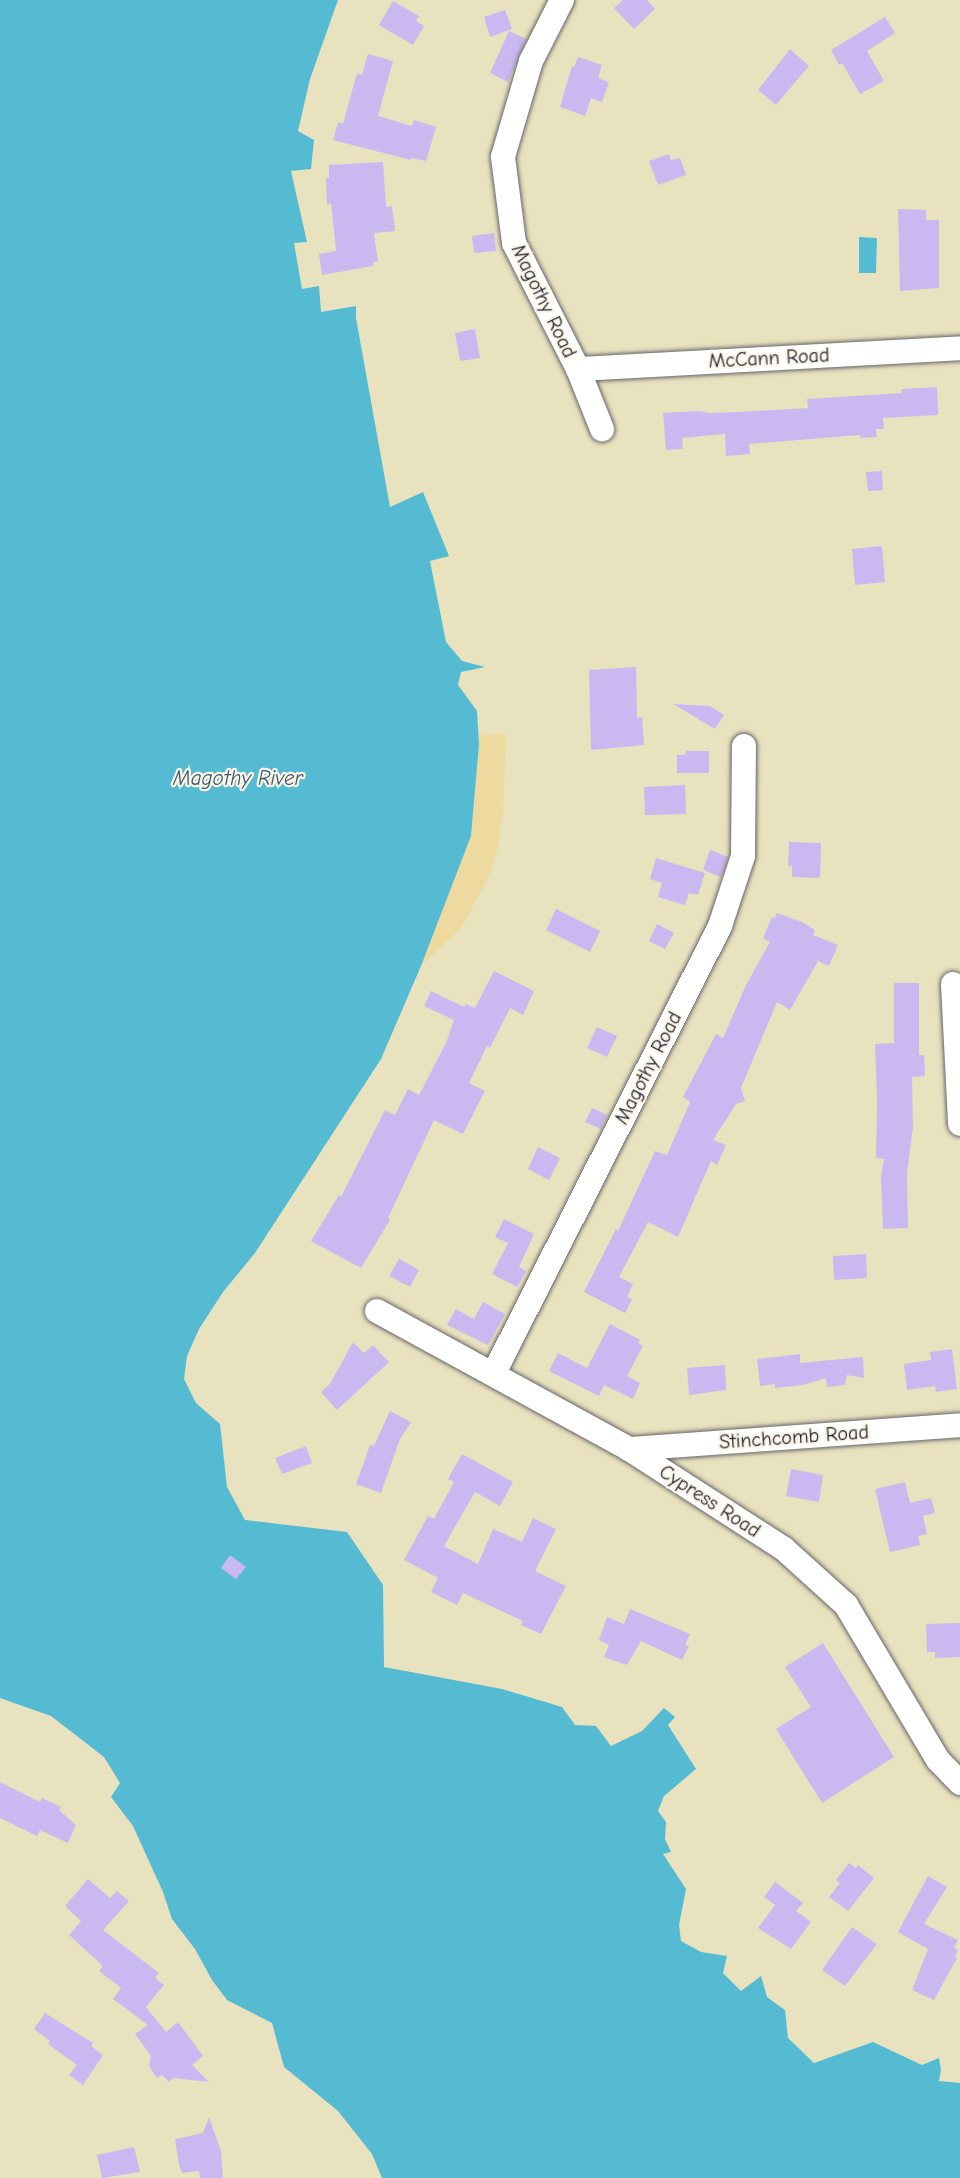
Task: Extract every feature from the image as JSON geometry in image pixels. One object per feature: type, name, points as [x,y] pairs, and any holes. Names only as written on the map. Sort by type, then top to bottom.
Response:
[{"type":"street","name":"Magothy Road","points":[[562,0],[531,61],[503,157],[514,243],[578,369],[602,429]]},
{"type":"street","name":"McCann Road","points":[[578,369],[960,348]]},
{"type":"street","name":"Magothy Road","points":[[494,1373],[720,926],[743,856],[744,746]]},
{"type":"street","points":[[953,984],[960,1124]]},
{"type":"street","name":"Cypress Road","points":[[377,1311],[494,1373],[629,1449],[784,1549],[846,1605],[938,1760],[960,1783]]},
{"type":"street","name":"Stinchcomb Road","points":[[629,1449],[960,1425]]},
{"type":"sand","points":[[506,734],[503,813],[497,852],[487,881],[461,928],[421,966],[471,836],[479,735]]},
{"type":"water","name":"Magothy River","points":[[0,0],[338,0],[310,79],[298,131],[314,140],[311,169],[291,171],[307,242],[294,243],[302,289],[319,286],[321,312],[356,306],[356,318],[390,507],[423,492],[449,556],[430,561],[446,642],[462,661],[485,667],[461,672],[458,685],[477,711],[479,744],[471,836],[421,966],[381,1059],[255,1253],[223,1292],[199,1329],[187,1356],[184,1379],[196,1403],[220,1424],[227,1487],[245,1520],[347,1532],[383,1585],[384,1667],[502,1689],[562,1707],[575,1725],[596,1726],[611,1746],[642,1731],[664,1708],[675,1717],[668,1725],[696,1769],[664,1796],[658,1811],[666,1822],[665,1839],[671,1852],[663,1854],[686,1889],[679,1925],[681,1941],[701,1952],[727,1956],[723,1973],[741,1991],[761,1976],[767,1997],[785,2010],[788,2038],[814,2063],[873,2042],[922,2065],[939,2058],[941,2070],[939,2081],[960,2083],[960,2178],[382,2178],[372,2154],[338,2111],[284,2067],[272,2023],[227,2000],[212,1980],[195,1949],[172,1919],[163,1892],[133,1826],[111,1797],[120,1783],[104,1757],[51,1716],[0,1698]]},
{"type":"water","points":[[859,237],[877,238],[876,273],[859,273]]},
{"type":"building","points":[[623,0],[647,0],[655,9],[634,29],[614,8]]},
{"type":"building","points":[[393,1],[419,16],[416,21],[424,26],[413,45],[379,25]]},
{"type":"building","points":[[505,10],[512,29],[490,37],[484,17]]},
{"type":"building","points":[[885,17],[895,33],[867,51],[884,81],[860,94],[842,63],[839,65],[831,50]]},
{"type":"building","points":[[509,31],[526,39],[508,82],[490,73]]},
{"type":"building","points":[[790,49],[809,66],[776,105],[758,90]]},
{"type":"building","points":[[368,54],[393,61],[378,116],[412,126],[414,120],[436,127],[426,161],[411,158],[411,160],[333,140],[338,122],[343,124],[357,73],[362,75]]},
{"type":"building","points":[[578,57],[602,65],[598,78],[609,82],[602,102],[591,98],[585,116],[560,107],[572,66],[574,67]]},
{"type":"building","points":[[669,154],[671,160],[680,158],[686,175],[658,185],[649,161]]},
{"type":"building","points":[[383,162],[386,207],[392,206],[395,231],[374,233],[378,262],[373,262],[373,266],[322,275],[319,254],[336,251],[331,203],[327,204],[326,178],[329,178],[329,165]]},
{"type":"building","points":[[898,209],[926,210],[926,220],[939,220],[939,288],[900,291]]},
{"type":"building","points":[[494,233],[496,251],[474,253],[472,236]]},
{"type":"building","points":[[475,329],[480,358],[460,361],[455,333]]},
{"type":"building","points":[[937,387],[938,415],[883,418],[884,429],[876,429],[877,437],[861,438],[860,435],[749,444],[750,454],[726,456],[725,434],[682,438],[683,449],[666,450],[663,413],[808,408],[807,399],[902,393],[901,389]]},
{"type":"building","points":[[882,471],[883,490],[868,491],[866,472]]},
{"type":"building","points":[[882,546],[885,582],[855,585],[852,549]]},
{"type":"building","points":[[636,667],[637,718],[642,717],[644,745],[591,750],[589,670]]},
{"type":"building","points":[[673,704],[710,706],[724,715],[715,729]]},
{"type":"building","points":[[686,751],[709,751],[709,773],[677,773],[677,755],[685,755]]},
{"type":"building","points":[[685,785],[686,814],[645,815],[644,787]]},
{"type":"building","points":[[789,842],[821,843],[820,878],[792,877],[792,866],[788,866]]},
{"type":"building","points":[[710,850],[728,857],[721,877],[703,870]]},
{"type":"building","points":[[656,858],[705,873],[698,895],[689,893],[685,905],[658,897],[662,883],[650,879]]},
{"type":"building","points":[[556,909],[600,931],[590,952],[546,930]]},
{"type":"building","points":[[777,913],[802,922],[815,930],[813,935],[838,945],[829,966],[818,961],[790,1010],[777,1002],[741,1088],[745,1101],[736,1104],[713,1140],[726,1145],[717,1165],[711,1161],[678,1237],[648,1222],[619,1277],[633,1284],[627,1297],[632,1299],[625,1313],[584,1292],[616,1229],[618,1231],[655,1151],[667,1155],[690,1102],[683,1097],[716,1034],[723,1038],[746,985],[770,942],[763,938],[772,917],[775,918]]},
{"type":"building","points":[[657,924],[674,933],[665,949],[649,941]]},
{"type":"building","points":[[494,971],[534,991],[523,1015],[510,1008],[490,1048],[487,1046],[469,1083],[485,1091],[463,1134],[434,1120],[388,1218],[390,1220],[361,1268],[311,1241],[339,1195],[341,1197],[385,1110],[395,1115],[408,1089],[419,1095],[446,1043],[454,1020],[424,1006],[431,991],[464,1007],[466,1004],[475,1008]]},
{"type":"building","points":[[894,983],[919,983],[919,1055],[924,1055],[925,1076],[912,1077],[913,1127],[907,1173],[908,1228],[883,1229],[881,1176],[884,1159],[876,1158],[875,1044],[894,1043]]},
{"type":"building","points":[[597,1027],[617,1036],[607,1057],[587,1048]]},
{"type":"building","points":[[592,1108],[607,1115],[601,1129],[585,1122]]},
{"type":"building","points":[[538,1147],[560,1158],[549,1180],[528,1169]]},
{"type":"building","points":[[504,1219],[534,1234],[519,1267],[526,1271],[517,1287],[492,1274],[508,1243],[495,1237]]},
{"type":"building","points":[[866,1254],[867,1278],[834,1280],[833,1256]]},
{"type":"building","points":[[399,1259],[419,1270],[410,1287],[389,1276]]},
{"type":"building","points":[[483,1302],[505,1314],[488,1345],[447,1325],[456,1309],[474,1319]]},
{"type":"building","points":[[610,1324],[640,1340],[638,1343],[643,1346],[627,1376],[640,1383],[633,1399],[604,1385],[599,1396],[549,1371],[558,1353],[587,1368]]},
{"type":"building","points":[[353,1342],[364,1353],[373,1345],[389,1362],[337,1410],[321,1392],[330,1384]]},
{"type":"building","points":[[952,1349],[957,1389],[936,1392],[935,1386],[907,1390],[904,1364],[931,1360],[930,1352]]},
{"type":"building","points":[[800,1354],[800,1363],[863,1357],[864,1378],[847,1375],[845,1385],[827,1387],[826,1378],[803,1385],[775,1388],[775,1384],[760,1386],[757,1359]]},
{"type":"building","points":[[725,1365],[726,1390],[689,1395],[687,1368]]},
{"type":"building","points":[[390,1411],[411,1422],[400,1439],[381,1493],[356,1484],[370,1445],[374,1446]]},
{"type":"building","points":[[306,1446],[312,1463],[282,1474],[275,1458]]},
{"type":"building","points":[[462,1454],[513,1482],[500,1506],[475,1492],[444,1546],[478,1564],[493,1529],[522,1542],[533,1518],[556,1529],[535,1571],[566,1586],[541,1634],[521,1625],[523,1621],[463,1593],[457,1605],[431,1592],[438,1578],[404,1560],[428,1516],[434,1519],[454,1482],[448,1479]]},
{"type":"building","points":[[791,1469],[823,1475],[819,1502],[786,1496]]},
{"type":"building","points":[[905,1482],[910,1503],[931,1498],[935,1513],[923,1516],[927,1534],[918,1536],[920,1545],[890,1552],[875,1489]]},
{"type":"building","points":[[230,1555],[246,1567],[236,1579],[221,1568]]},
{"type":"building","points":[[630,1609],[690,1634],[685,1645],[689,1646],[682,1660],[641,1641],[627,1665],[604,1657],[609,1645],[599,1640],[607,1617],[624,1624]]},
{"type":"building","points":[[960,1623],[960,1657],[935,1658],[935,1652],[927,1652],[926,1624]]},
{"type":"building","points":[[823,1643],[894,1757],[822,1803],[776,1729],[811,1707],[785,1667]]},
{"type":"building","points":[[0,1782],[40,1802],[42,1798],[61,1807],[59,1810],[76,1825],[68,1843],[40,1830],[37,1836],[0,1818]]},
{"type":"building","points":[[849,1863],[856,1868],[858,1865],[874,1878],[848,1911],[829,1897],[840,1883],[836,1880]]},
{"type":"building","points":[[928,1876],[947,1887],[924,1924],[958,1940],[954,1948],[958,1950],[955,1956],[957,1958],[934,2000],[912,1990],[928,1949],[898,1932]]},
{"type":"building","points":[[88,1879],[110,1898],[117,1891],[129,1901],[103,1930],[159,1973],[155,1978],[164,1985],[146,2007],[166,2032],[178,2022],[203,2056],[192,2065],[209,2082],[173,2078],[169,2082],[162,2075],[157,2078],[149,2066],[151,2056],[135,2034],[148,2025],[113,1999],[121,1988],[99,1971],[103,1966],[69,1935],[81,1921],[65,1906]]},
{"type":"building","points":[[775,1882],[803,1903],[796,1911],[811,1922],[791,1949],[758,1928],[775,1905],[764,1897]]},
{"type":"building","points":[[852,1927],[877,1944],[845,1986],[822,1970]]},
{"type":"building","points":[[45,2013],[93,2043],[91,2046],[103,2055],[83,2085],[69,2075],[77,2065],[48,2044],[50,2041],[34,2029]]},
{"type":"building","points":[[209,2117],[221,2151],[223,2178],[200,2178],[199,2171],[182,2173],[179,2165],[175,2139],[203,2133]]},
{"type":"building","points":[[134,2147],[140,2172],[102,2178],[97,2155]]}]
